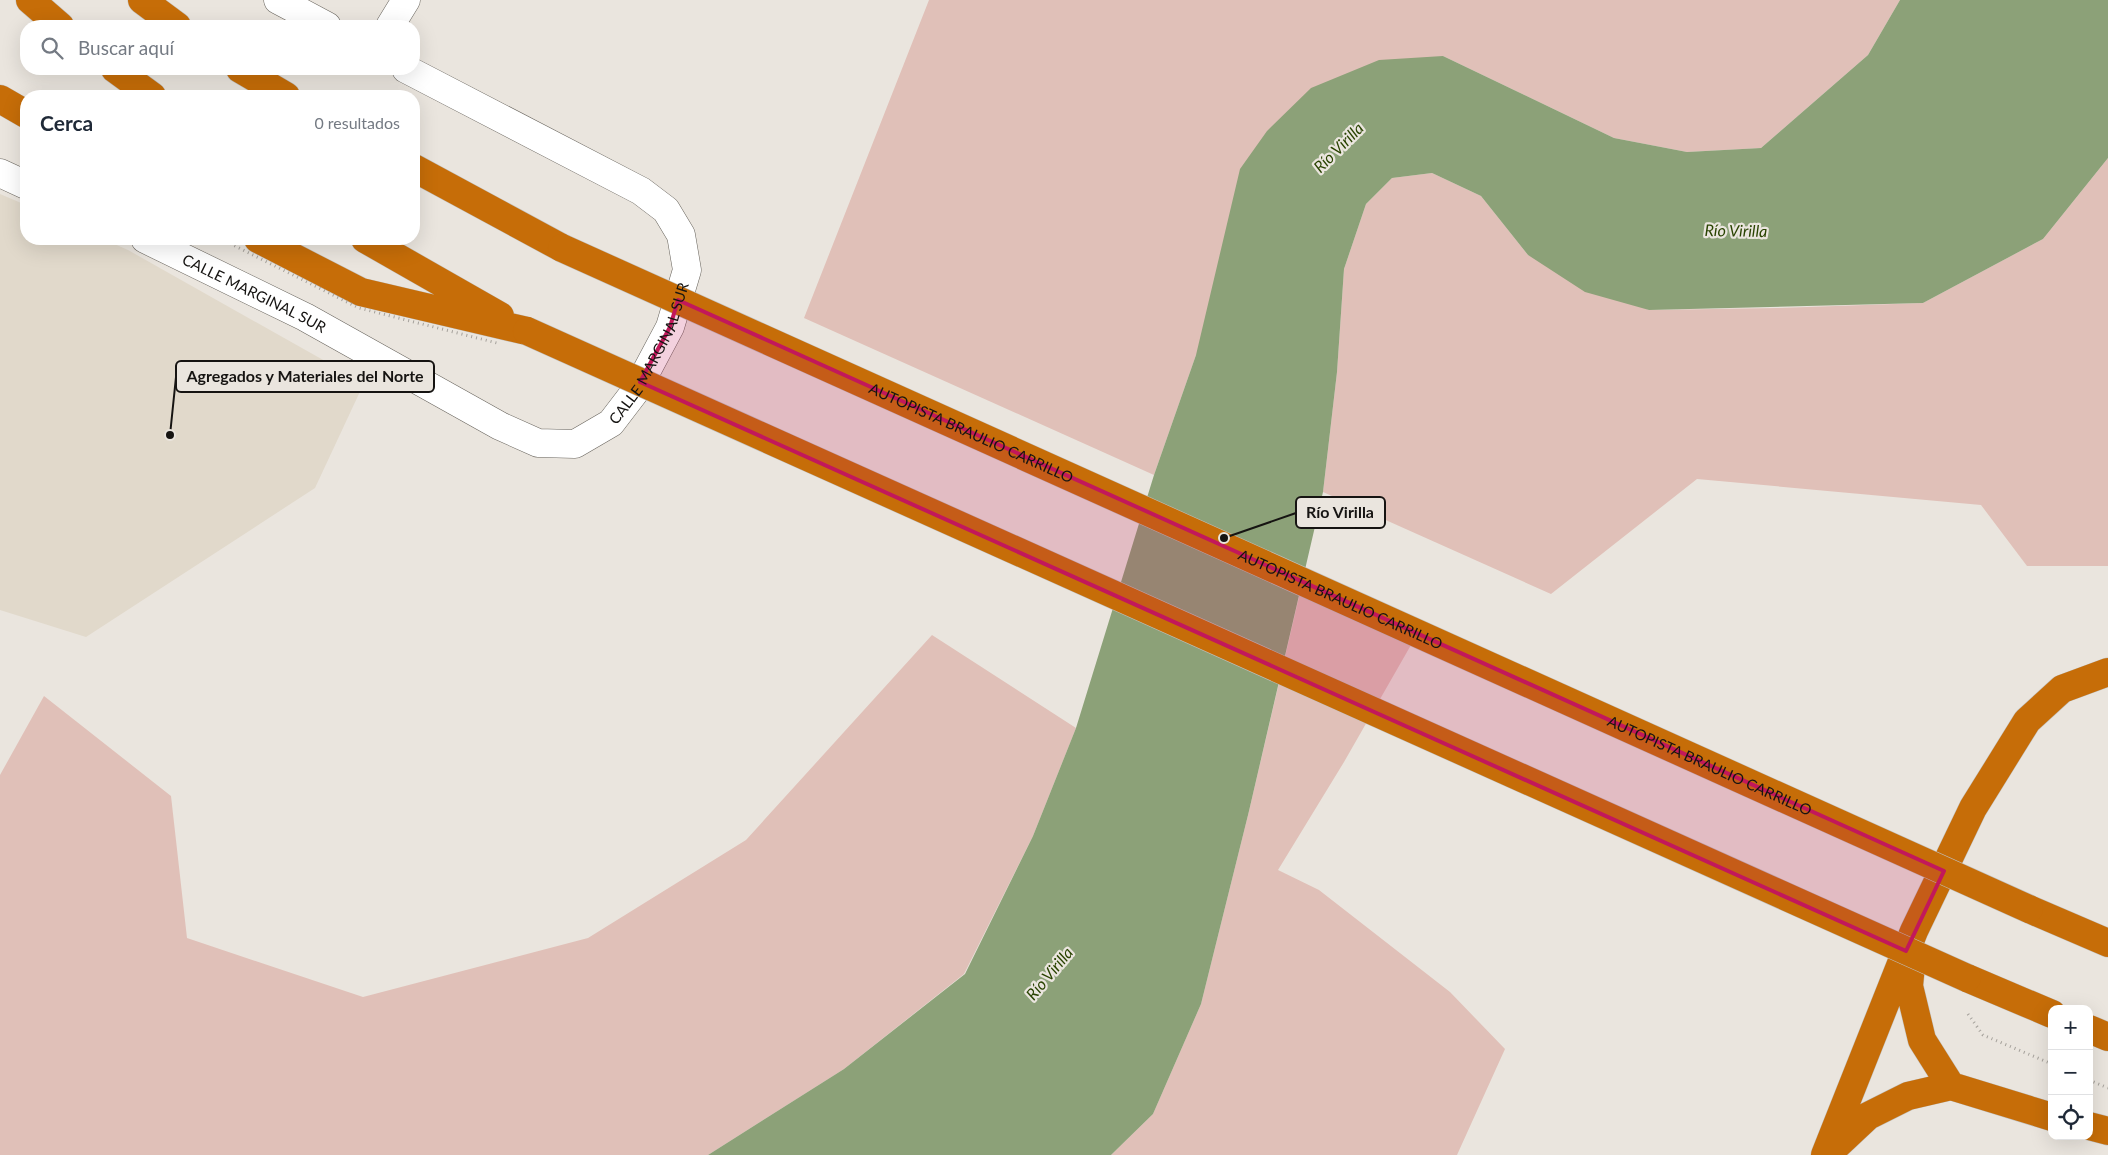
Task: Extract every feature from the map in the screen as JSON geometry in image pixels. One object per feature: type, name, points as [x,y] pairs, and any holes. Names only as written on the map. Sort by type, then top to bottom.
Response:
[{"type":"highway","points":[[30,0],[53,20]]},
{"type":"highway","points":[[142,0],[169,20]]},
{"type":"highway","points":[[123,75],[144,90]]},
{"type":"highway","points":[[250,75],[276,90]]},
{"type":"highway","points":[[0,99],[20,111]]},
{"type":"highway","name":"AUTOPISTA BRAULIO CARRILLO","points":[[420,171],[562,248],[2029,909],[2108,942]]},
{"type":"highway","points":[[270,245],[361,292],[528,332]]},
{"type":"highway","points":[[376,245],[528,332],[1967,978],[2048,1012]]},
{"type":"highway","points":[[1825,1155],[1914,931],[1973,808],[2027,721],[2062,690],[2108,672]]},
{"type":"highway","points":[[1914,931],[1909,986],[1913,1004],[1922,1040],[1951,1086]]},
{"type":"highway","points":[[2093,1031],[2108,1037]]},
{"type":"highway","points":[[1830,1155],[1835,1147],[1868,1116],[1908,1096],[1951,1086],[2048,1116]]},
{"type":"highway","points":[[2093,1127],[2108,1131]]},
{"type":"street","points":[[278,0],[316,20]]},
{"type":"street","points":[[394,20],[406,0]]},
{"type":"street","name":"CALLE MARGINAL SUR","points":[[157,245],[305,317],[500,426],[538,443],[575,444],[611,423],[636,389],[670,327],[687,270],[681,235],[666,210],[641,190],[418,75]]},
{"type":"street","points":[[0,173],[20,182]]},
{"type":"path","points":[[1964,1007],[1972,1022],[1983,1034],[2048,1062]]},
{"type":"path","points":[[2093,1082],[2108,1088]]},
{"type":"highlighted area","points":[[678,300],[1944,871],[1906,951],[640,382],[670,327]]},
{"type":"shaded area","points":[[929,0],[1900,0],[1868,55],[1761,148],[1687,152],[1614,138],[1443,56],[1196,355],[1154,475],[804,318]]},
{"type":"shaded area","points":[[2108,158],[2108,566],[2027,566],[1981,505],[1697,479],[1551,594],[1323,492],[1337,372],[1344,269],[1366,204],[1392,178],[1432,173],[1481,196],[1528,255],[1649,310],[1777,308],[1923,303],[2043,239]]},
{"type":"shaded area","points":[[0,194],[20,202],[20,245],[117,245],[364,383],[315,488],[86,637],[0,610]]},
{"type":"shaded area","points":[[1302,584],[1415,638],[1344,762],[1278,870],[1319,890],[1450,992],[1505,1049],[1457,1155],[1111,1155],[1153,1114],[1201,1004],[1249,811]]},
{"type":"shaded area","points":[[932,635],[1076,728],[1033,836],[964,974],[844,1069],[708,1155],[0,1155],[0,775],[44,696],[171,796],[187,938],[363,997],[588,938],[746,840]]},
{"type":"water","name":"Río Virilla","points":[[1900,0],[2108,0],[2108,158],[2043,239],[1923,303],[1649,310],[1585,292],[1528,255],[1481,196],[1432,173],[1392,178],[1366,204],[1344,269],[1337,372],[1323,492],[1249,811],[1201,1004],[1153,1114],[1111,1155],[708,1155],[844,1069],[965,974],[1033,836],[1076,728],[1154,475],[1196,355],[1240,169],[1267,131],[1311,88],[1379,60],[1443,56],[1614,138],[1687,152],[1761,148],[1868,55]]},
{"type":"place","name":"Agregados y Materiales del Norte","points":[[170,435]]},
{"type":"place","name":"Río Virilla","points":[[1224,538]]}]
